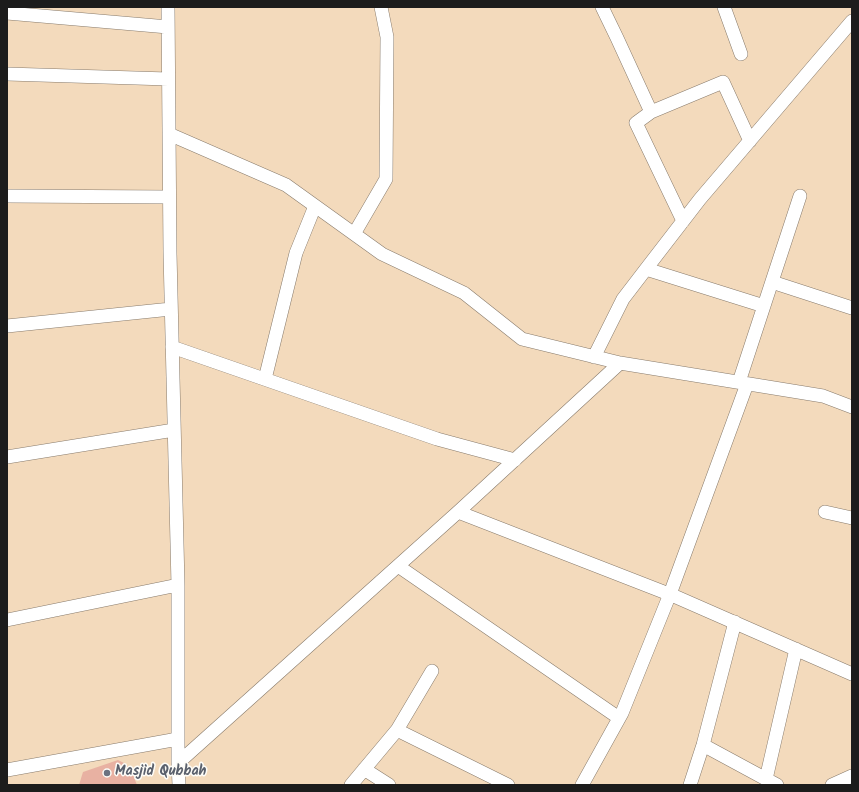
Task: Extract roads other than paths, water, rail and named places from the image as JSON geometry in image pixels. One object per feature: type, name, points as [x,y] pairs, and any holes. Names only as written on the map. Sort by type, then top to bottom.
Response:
[{"type":"street","points":[[168,7],[169,197],[178,585],[179,785]]},
{"type":"street","points":[[354,234],[386,179],[385,122],[387,37],[381,7]]},
{"type":"street","points":[[602,7],[651,112]]},
{"type":"street","points":[[724,7],[741,54]]},
{"type":"street","points":[[7,13],[168,27]]},
{"type":"street","points":[[594,356],[623,299],[646,269],[700,199],[852,21]]},
{"type":"street","points":[[7,74],[168,79]]},
{"type":"street","points":[[683,221],[636,123],[651,112],[723,82],[750,141]]},
{"type":"street","points":[[169,134],[286,185],[382,254],[464,293],[522,339],[620,363],[823,396],[852,407]]},
{"type":"street","points":[[7,196],[169,197]]},
{"type":"street","points":[[582,785],[619,718],[670,594],[743,383],[764,306],[800,196]]},
{"type":"street","points":[[265,379],[296,252],[315,206]]},
{"type":"street","points":[[646,269],[764,306]]},
{"type":"street","points":[[772,282],[852,308]]},
{"type":"street","points":[[7,326],[171,308]]},
{"type":"street","points":[[172,347],[437,439],[515,460]]},
{"type":"street","points":[[178,763],[458,512],[620,363]]},
{"type":"street","points":[[7,457],[174,430]]},
{"type":"street","points":[[458,512],[670,594],[852,674]]},
{"type":"street","points":[[825,512],[852,518]]},
{"type":"street","points":[[398,566],[619,718]]},
{"type":"street","points":[[7,620],[178,585]]},
{"type":"street","points":[[690,785],[703,745],[734,622]]},
{"type":"street","points":[[703,745],[772,782],[796,649]]},
{"type":"street","points":[[351,785],[397,730],[432,671]]},
{"type":"street","points":[[397,730],[508,785]]},
{"type":"street","points":[[7,770],[178,739]]},
{"type":"street","points":[[364,769],[389,785]]},
{"type":"street","points":[[832,785],[852,776]]},
{"type":"place","name":"Masjid Qubbah","points":[[107,773]]}]
